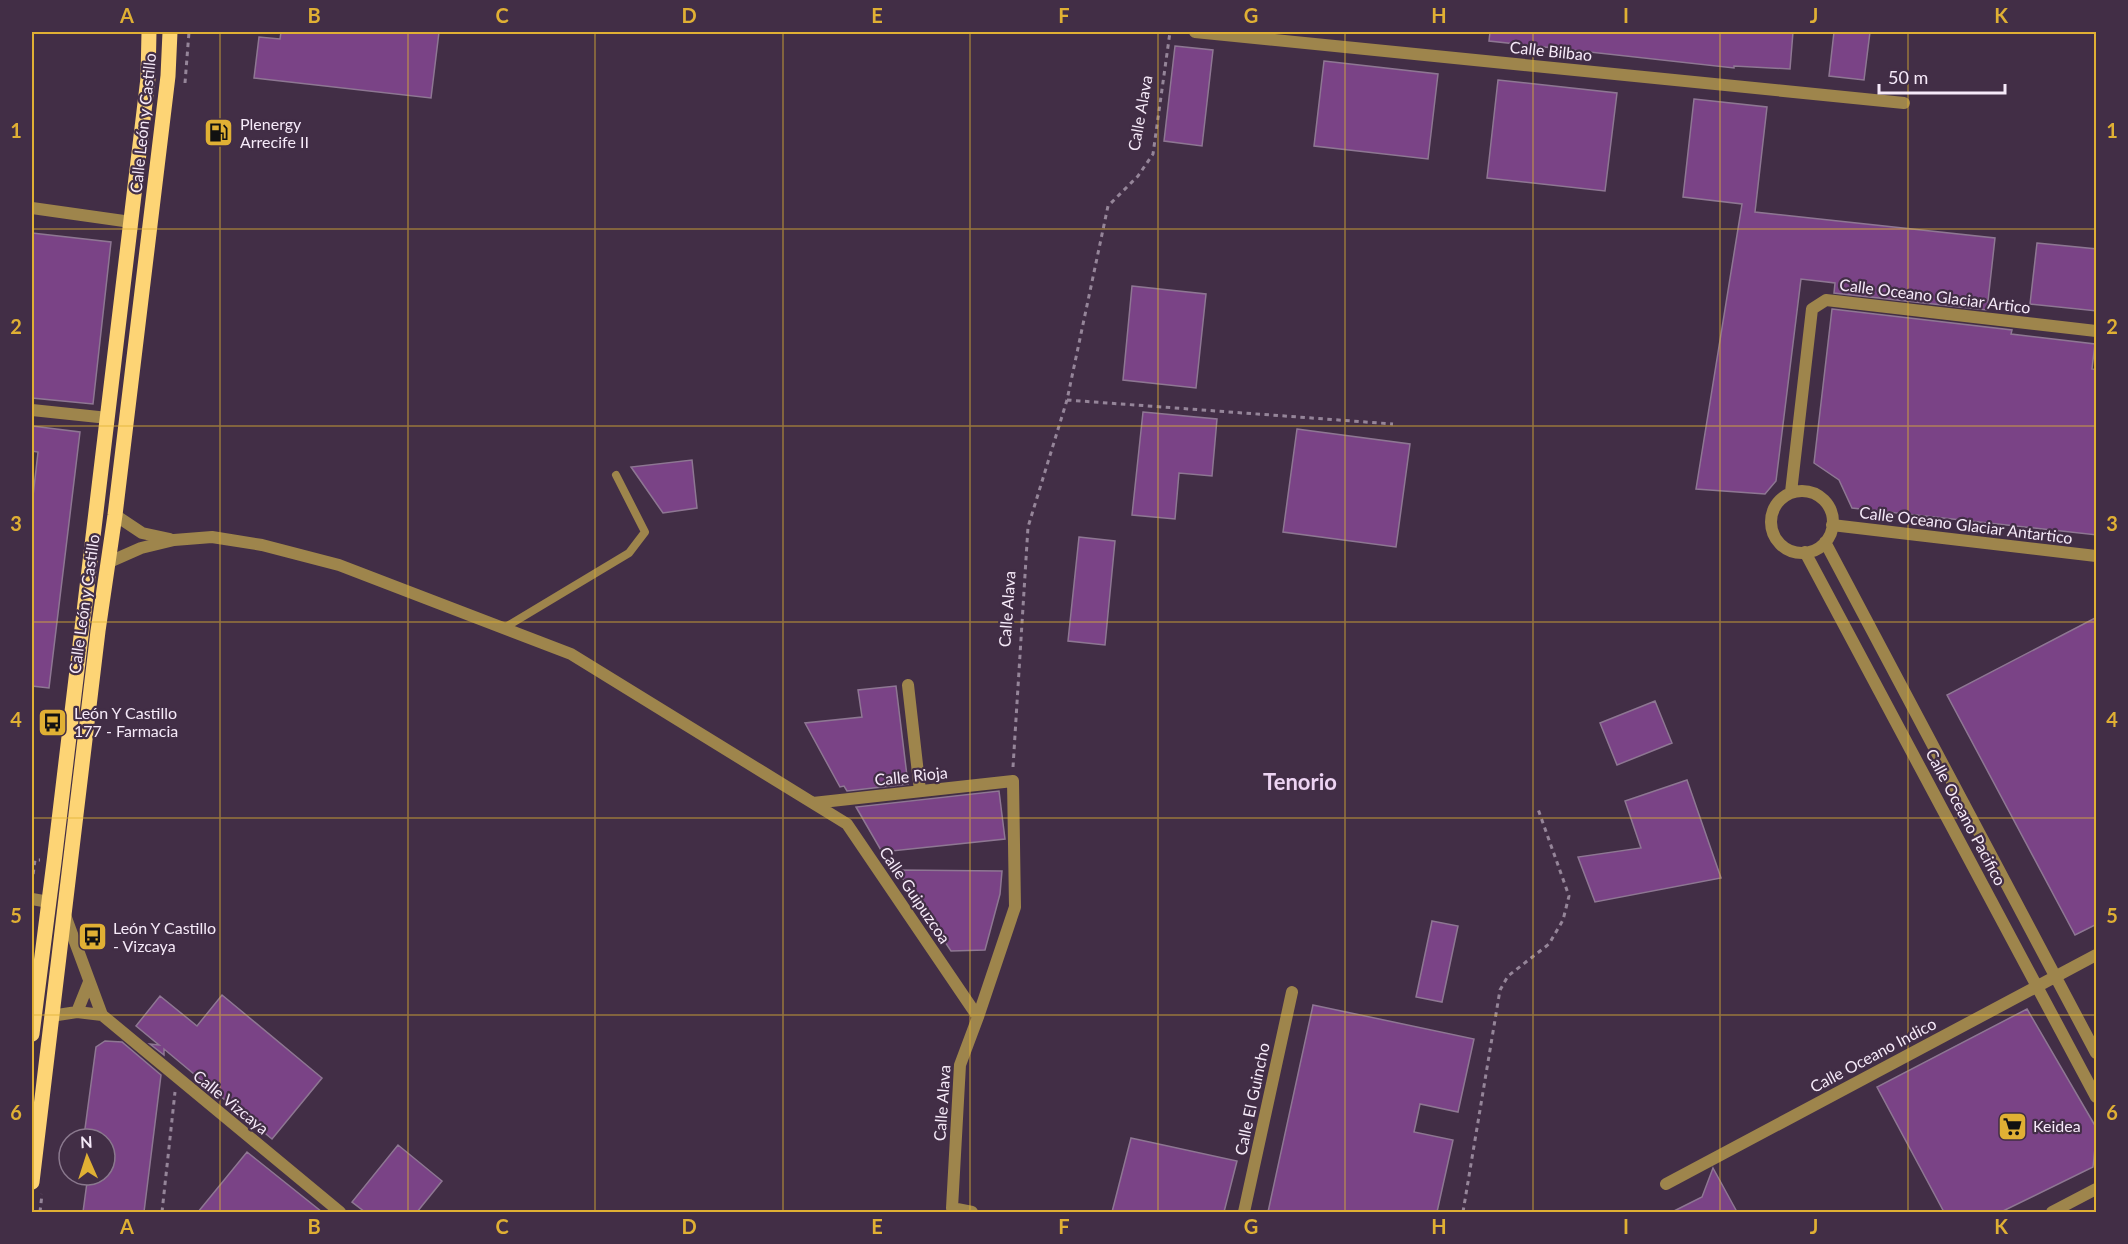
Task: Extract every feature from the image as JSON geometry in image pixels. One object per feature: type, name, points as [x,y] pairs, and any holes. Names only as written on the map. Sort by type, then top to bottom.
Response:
[{"type":"main road","name":"Calle León y Castillo","points":[[32,1034],[148,78],[149,32]]},
{"type":"main road","name":"Calle León y Castillo","points":[[32,1182],[168,76],[171,32]]},
{"type":"street","name":"Calle Bilbao","points":[[1195,32],[1904,103]]},
{"type":"street","points":[[32,208],[131,222]]},
{"type":"street","name":"Calle Oceano Glaciar Artico","points":[[1791,492],[1812,309],[1826,300],[2097,331]]},
{"type":"street","points":[[32,411],[108,418]]},
{"type":"street","points":[[1804,490],[1816,494],[1826,502],[1833,525],[1825,543],[1816,550],[1794,552],[1783,547],[1776,539],[1771,528],[1770,517],[1774,506],[1782,498],[1791,492],[1804,490]]},
{"type":"street","points":[[115,514],[142,533],[174,540]]},
{"type":"street","name":"Calle Oceano Glaciar Antartico","points":[[1833,525],[2097,556]]},
{"type":"street","name":"Calle Guipuzcoa","points":[[174,540],[212,537],[262,545],[339,565],[571,654],[847,824],[978,1017]]},
{"type":"street","points":[[107,563],[141,548],[174,540]]},
{"type":"street","name":"Calle Oceano Pacifico","points":[[1825,543],[2097,1053]]},
{"type":"street","name":"Calle Oceano Pacifico","points":[[1805,552],[2097,1097]]},
{"type":"street","points":[[908,685],[920,791]]},
{"type":"street","name":"Calle Rioja","points":[[813,803],[1012,781]]},
{"type":"street","name":"Calle Alava","points":[[972,1212],[952,1208],[960,1065],[1015,907],[1012,781]]},
{"type":"street","points":[[32,899],[49,902]]},
{"type":"street","points":[[64,912],[102,1015]]},
{"type":"street","name":"Calle Oceano Indico","points":[[1666,1184],[2097,955]]},
{"type":"street","points":[[76,1011],[89,982]]},
{"type":"street","name":"Calle El Guincho","points":[[1244,1212],[1292,992]]},
{"type":"street","points":[[51,1016],[76,1011],[102,1015]]},
{"type":"street","name":"Calle Vizcaya","points":[[102,1015],[340,1212]]},
{"type":"street","points":[[2052,1212],[2097,1189]]},
{"type":"lane","points":[[504,628],[629,553],[645,532],[616,475]]},
{"type":"path","name":"Calle Alava","points":[[1012,781],[1028,527],[1067,400],[1108,206],[1138,177],[1153,154],[1170,32]]},
{"type":"path","points":[[1067,400],[1394,424]]},
{"type":"path","points":[[1462,1212],[1500,990],[1508,976],[1549,944],[1563,920],[1569,896],[1538,809]]},
{"type":"path","points":[[162,1212],[177,1078]]},
{"type":"building","points":[[281,32],[439,32],[431,98],[254,78],[259,37],[280,39]]},
{"type":"building","points":[[1490,32],[1793,32],[1790,69],[1734,66],[1734,68],[1489,41]]},
{"type":"building","points":[[1834,32],[1870,32],[1864,80],[1829,76]]},
{"type":"building","points":[[1175,46],[1213,50],[1202,146],[1164,141]]},
{"type":"building","points":[[1324,61],[1438,74],[1428,159],[1314,146]]},
{"type":"building","points":[[1498,80],[1617,93],[1605,191],[1487,178]]},
{"type":"building","points":[[1694,99],[1767,107],[1755,212],[1995,238],[1987,310],[1834,293],[1835,283],[1801,279],[1776,481],[1765,494],[1696,489],[1742,204],[1683,197]]},
{"type":"building","points":[[32,233],[111,242],[93,404],[32,398]]},
{"type":"building","points":[[2037,243],[2097,249],[2097,311],[2030,304]]},
{"type":"building","points":[[1132,286],[1206,294],[1196,388],[1123,380]]},
{"type":"building","points":[[1832,309],[2012,330],[2011,334],[2095,344],[2092,369],[2097,370],[2097,535],[1852,508],[1839,480],[1814,463]]},
{"type":"building","points":[[1143,412],[1217,419],[1212,476],[1179,473],[1175,519],[1132,515]]},
{"type":"building","points":[[32,426],[80,432],[49,688],[32,686],[32,496],[38,452],[32,451]]},
{"type":"building","points":[[1297,429],[1410,444],[1396,547],[1283,532]]},
{"type":"building","points":[[692,460],[697,508],[663,513],[631,467]]},
{"type":"building","points":[[1079,537],[1115,541],[1105,645],[1068,641]]},
{"type":"building","points":[[2097,617],[2097,924],[2075,935],[1947,695]]},
{"type":"building","points":[[896,686],[908,784],[847,791],[844,786],[840,787],[805,723],[862,717],[858,690]]},
{"type":"building","points":[[1655,701],[1672,743],[1617,765],[1600,723]]},
{"type":"building","points":[[1687,780],[1721,878],[1595,902],[1578,857],[1641,848],[1625,801]]},
{"type":"building","points":[[999,791],[1005,839],[882,852],[856,807]]},
{"type":"building","points":[[897,870],[1002,871],[1000,894],[985,950],[951,951]]},
{"type":"building","points":[[1432,921],[1458,926],[1442,1002],[1416,997]]},
{"type":"building","points":[[222,995],[322,1078],[272,1139],[164,1049],[164,1055],[150,1044],[159,1045],[136,1026],[160,996],[197,1026]]},
{"type":"building","points":[[1313,1005],[1474,1039],[1458,1112],[1420,1104],[1414,1132],[1453,1140],[1437,1212],[1268,1212]]},
{"type":"building","points":[[2027,1009],[2097,1129],[2093,1167],[2001,1212],[1944,1212],[1877,1087]]},
{"type":"building","points":[[105,1041],[122,1042],[161,1075],[144,1212],[83,1212],[86,1187],[117,1187],[117,1127],[85,1127],[96,1047]]},
{"type":"building","points":[[1131,1138],[1237,1161],[1224,1212],[1112,1212]]},
{"type":"building","points":[[398,1145],[442,1181],[417,1212],[365,1212],[352,1202]]},
{"type":"building","points":[[247,1152],[322,1212],[198,1212]]},
{"type":"building","points":[[1713,1168],[1737,1212],[1672,1212],[1702,1197]]},
{"type":"place","name":"Plenergy Arrecife II","points":[[219,133]]},
{"type":"place","name":"León Y Castillo 177 - Farmacia","points":[[53,722]]},
{"type":"place","name":"León Y Castillo - Vizcaya","points":[[92,937]]},
{"type":"place","name":"Keidea","points":[[2012,1126]]},
{"type":"district","name":"Tenorio","points":[[1300,782]]}]
